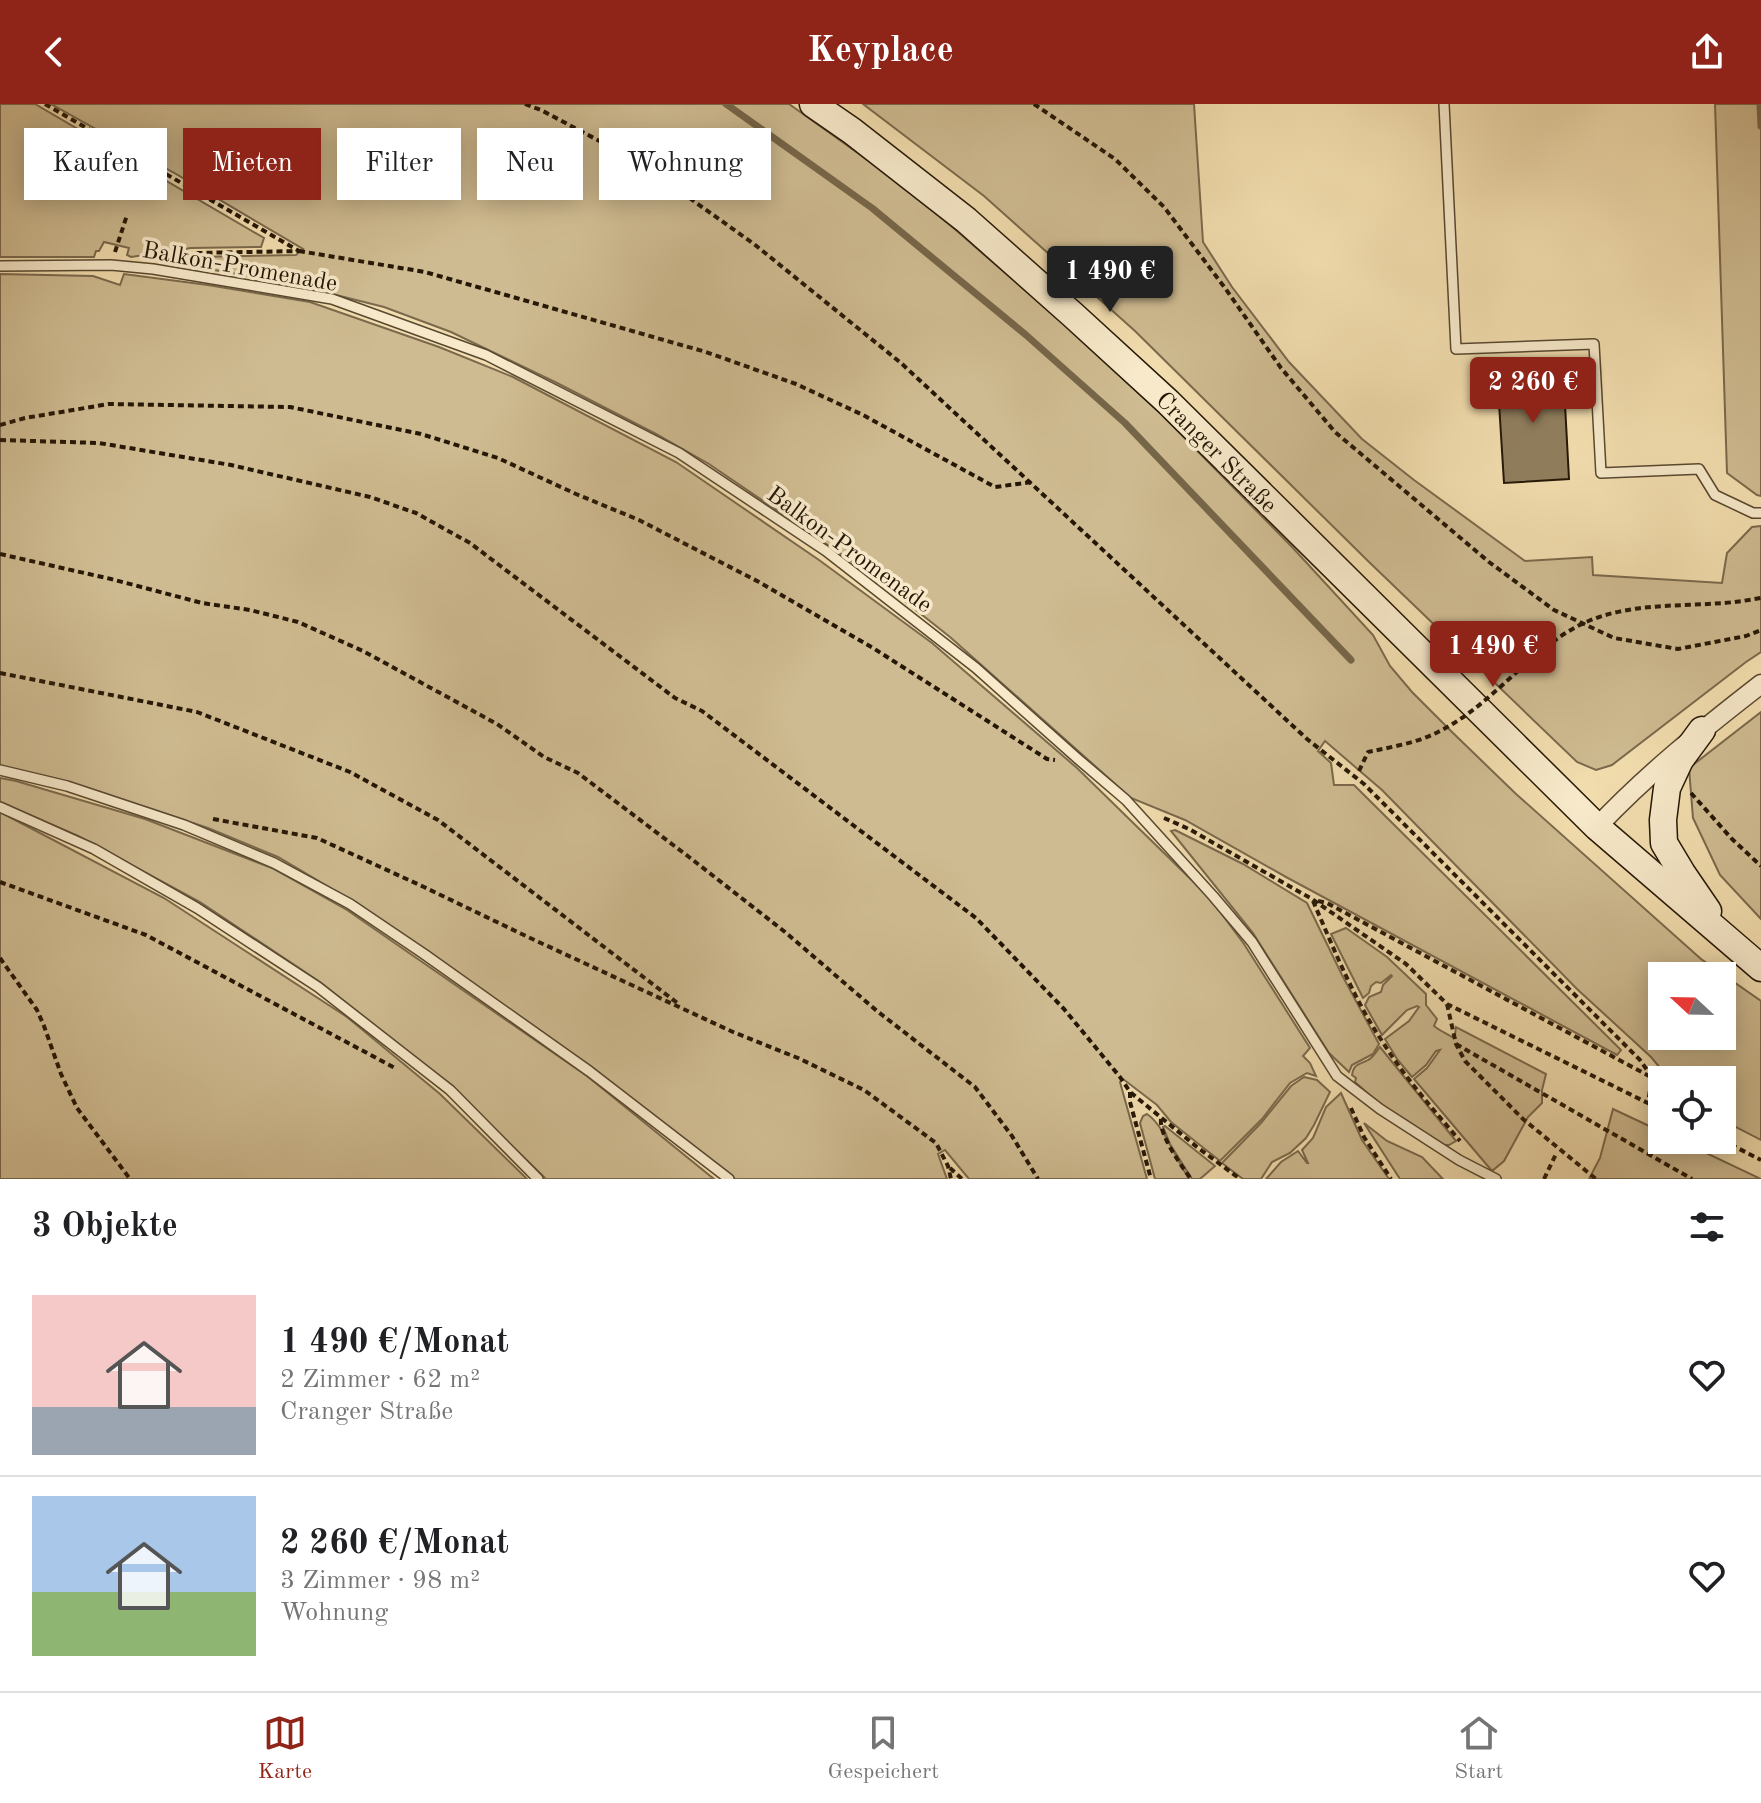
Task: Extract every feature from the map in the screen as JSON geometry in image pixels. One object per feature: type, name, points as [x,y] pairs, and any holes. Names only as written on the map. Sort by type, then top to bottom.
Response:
[{"type":"main road","name":"Cranger Straße","points":[[813,104],[966,220],[1095,334],[1168,402],[1597,827],[1761,968]]},
{"type":"main road","name":"Cranger Straße","points":[[1702,730],[1680,760],[1667,788],[1664,843],[1731,943]]},
{"type":"street","name":"Cranger Straße","points":[[1597,827],[1662,762],[1761,684]]},
{"type":"lane","points":[[1444,104],[1456,349],[1594,344],[1601,473],[1699,469],[1715,495],[1753,513],[1761,513]]},
{"type":"lane","name":"Balkon-Promenade","points":[[0,266],[111,265],[153,269],[332,299],[486,355],[679,453],[826,551],[976,668],[1126,800],[1252,942],[1337,1076],[1380,1109],[1459,1160],[1492,1176]]},
{"type":"lane","points":[[0,770],[67,786],[184,825],[274,863],[350,904],[589,1071],[729,1179]]},
{"type":"lane","points":[[0,807],[94,849],[197,908],[318,987],[450,1090],[538,1179]]},
{"type":"path","points":[[45,104],[299,251]]},
{"type":"path","points":[[525,104],[639,162],[754,244],[901,363],[1307,739],[1356,777],[1648,1071]]},
{"type":"path","points":[[1034,104],[1115,159],[1164,207],[1281,368],[1335,432],[1489,562],[1554,610],[1614,638],[1678,649],[1746,636],[1761,630]]},
{"type":"path","points":[[114,254],[127,215]]},
{"type":"path","points":[[153,269],[160,260],[197,253],[299,251],[425,272],[706,352],[796,384],[863,415],[995,487],[1032,482]]},
{"type":"path","points":[[0,425],[109,404],[290,407],[421,434],[498,458],[639,520],[748,576],[873,648],[1047,759],[1066,762],[1078,759]]},
{"type":"path","points":[[0,440],[99,443],[231,465],[370,497],[416,513],[470,543],[675,698],[702,711],[976,918],[1064,1009],[1130,1092],[1240,1179]]},
{"type":"path","points":[[0,554],[202,603],[250,610],[298,622],[363,651],[497,724],[544,757],[578,773],[677,848],[975,1087],[1012,1136],[1038,1179]]},
{"type":"path","points":[[1356,777],[1368,752],[1437,733],[1473,710],[1569,630],[1594,618],[1629,609],[1761,598]]},
{"type":"path","points":[[0,673],[197,712],[350,772],[438,820],[686,1009]]},
{"type":"path","points":[[1674,774],[1732,839],[1761,866]]},
{"type":"path","points":[[1164,817],[1312,899],[1406,964],[1447,1004],[1648,1103]]},
{"type":"path","points":[[184,825],[206,818],[317,838],[733,1032],[798,1058],[864,1090],[936,1143],[951,1179]]},
{"type":"path","points":[[0,882],[146,935],[406,1075]]},
{"type":"path","points":[[1312,899],[1327,903],[1648,1075]]},
{"type":"path","points":[[1312,899],[1382,1042],[1410,1081],[1492,1176]]},
{"type":"path","points":[[0,958],[37,1010],[77,1108],[130,1179]]},
{"type":"path","points":[[1447,1004],[1456,1044],[1465,1061],[1523,1119],[1596,1179]]},
{"type":"path","points":[[1456,1044],[1692,1179]]},
{"type":"path","points":[[1337,1076],[1364,1137],[1391,1179]]},
{"type":"path","points":[[1130,1092],[1151,1179]]},
{"type":"path","points":[[1161,1119],[1160,1125],[1169,1145],[1191,1179]]},
{"type":"path","points":[[1736,1147],[1761,1160]]},
{"type":"path","points":[[1544,1179],[1556,1154]]},
{"type":"path","points":[[948,1166],[962,1179]]},
{"type":"shaded area","points":[[0,104],[35,104],[76,128],[24,128],[24,200],[167,200],[167,181],[183,191],[183,200],[199,200],[264,238],[261,247],[191,248],[131,257],[127,255],[129,248],[104,242],[94,257],[0,257]]},
{"type":"shaded area","points":[[51,104],[789,104],[890,176],[950,225],[1079,337],[1156,409],[1293,548],[1373,635],[1390,666],[1412,692],[1515,793],[1705,962],[1648,962],[1648,1050],[1736,1050],[1736,984],[1761,1001],[1761,1140],[1736,1127],[1736,1066],[1658,1066],[1577,989],[1382,790],[1325,741],[1318,751],[1331,763],[1334,785],[1354,785],[1621,1050],[1617,1055],[1185,820],[1131,798],[950,637],[873,576],[709,464],[656,434],[451,332],[384,307],[280,281],[195,267],[195,257],[296,255],[303,249],[220,200],[321,200],[321,128],[183,128],[183,178],[167,169],[167,128],[94,128]]},
{"type":"shaded area","points":[[863,104],[1194,104],[1203,242],[1232,287],[1289,362],[1362,439],[1525,561],[1592,557],[1593,575],[1722,583],[1727,553],[1752,527],[1761,526],[1761,652],[1612,765],[1596,770],[1577,762],[1135,331],[984,196]]},
{"type":"shaded area","points":[[1715,104],[1761,104],[1761,496],[1727,473]]},
{"type":"shaded area","points":[[0,274],[93,276],[120,285],[124,274],[310,302],[439,347],[513,377],[676,462],[819,560],[932,643],[1077,768],[1209,897],[1244,944],[1310,1048],[1303,1056],[1316,1076],[1307,1073],[1290,1083],[1262,1119],[1220,1161],[1123,1079],[1120,1082],[1147,1179],[969,1179],[945,1150],[938,1154],[947,1179],[735,1179],[592,1067],[429,952],[278,857],[208,828],[82,786],[0,766]]},
{"type":"shaded area","points":[[1761,712],[1761,919],[1720,875],[1693,818],[1689,768]]},
{"type":"shaded area","points":[[0,778],[145,819],[272,868],[347,910],[587,1076],[714,1179],[546,1179],[450,1085],[320,982],[200,902],[78,836],[0,802]]},
{"type":"shaded area","points":[[0,812],[164,898],[347,1017],[440,1094],[527,1179],[0,1179]]},
{"type":"shaded area","points":[[1175,830],[1243,864],[1307,903],[1379,1044],[1373,1054],[1352,1065],[1349,1072],[1329,1053],[1253,933],[1171,831]]},
{"type":"shaded area","points":[[1346,928],[1387,957],[1426,994],[1426,1005],[1437,1019],[1436,1028],[1452,1037],[1456,1027],[1546,1074],[1542,1103],[1528,1117],[1504,1161],[1492,1171],[1414,1079],[1440,1050],[1412,1077],[1385,1039],[1409,1021],[1419,1007],[1407,1010],[1382,1035],[1365,1005],[1369,997],[1381,992],[1392,976],[1381,983],[1376,982],[1363,998],[1331,934]]},
{"type":"shaded area","points":[[1380,1047],[1456,1141],[1444,1145],[1383,1107],[1355,1082],[1356,1078],[1352,1075],[1354,1068],[1370,1059]]},
{"type":"shaded area","points":[[1304,1077],[1317,1080],[1330,1092],[1314,1125],[1290,1153],[1272,1162],[1261,1179],[1243,1179],[1222,1163],[1291,1086]]},
{"type":"shaded area","points":[[1341,1093],[1362,1140],[1389,1179],[1266,1179],[1281,1162],[1298,1151],[1308,1163],[1302,1150],[1313,1138],[1326,1107]]},
{"type":"shaded area","points":[[1613,1109],[1648,1125],[1648,1154],[1708,1154],[1761,1179],[1589,1179],[1600,1158]]},
{"type":"shaded area","points":[[1147,1114],[1164,1134],[1189,1179],[1155,1179],[1140,1123]]},
{"type":"shaded area","points":[[1364,1123],[1387,1141],[1422,1157],[1443,1179],[1400,1179]]},
{"type":"shaded area","points":[[1165,1126],[1215,1166],[1200,1179],[1192,1179],[1170,1144]]},
{"type":"building","points":[[1563,367],[1569,479],[1504,483],[1497,371]]},
{"type":"waterway","points":[[726,104],[872,208],[1026,335],[1125,423],[1351,660]]},
{"type":"waterway","points":[[1760,104],[1761,126]]}]
